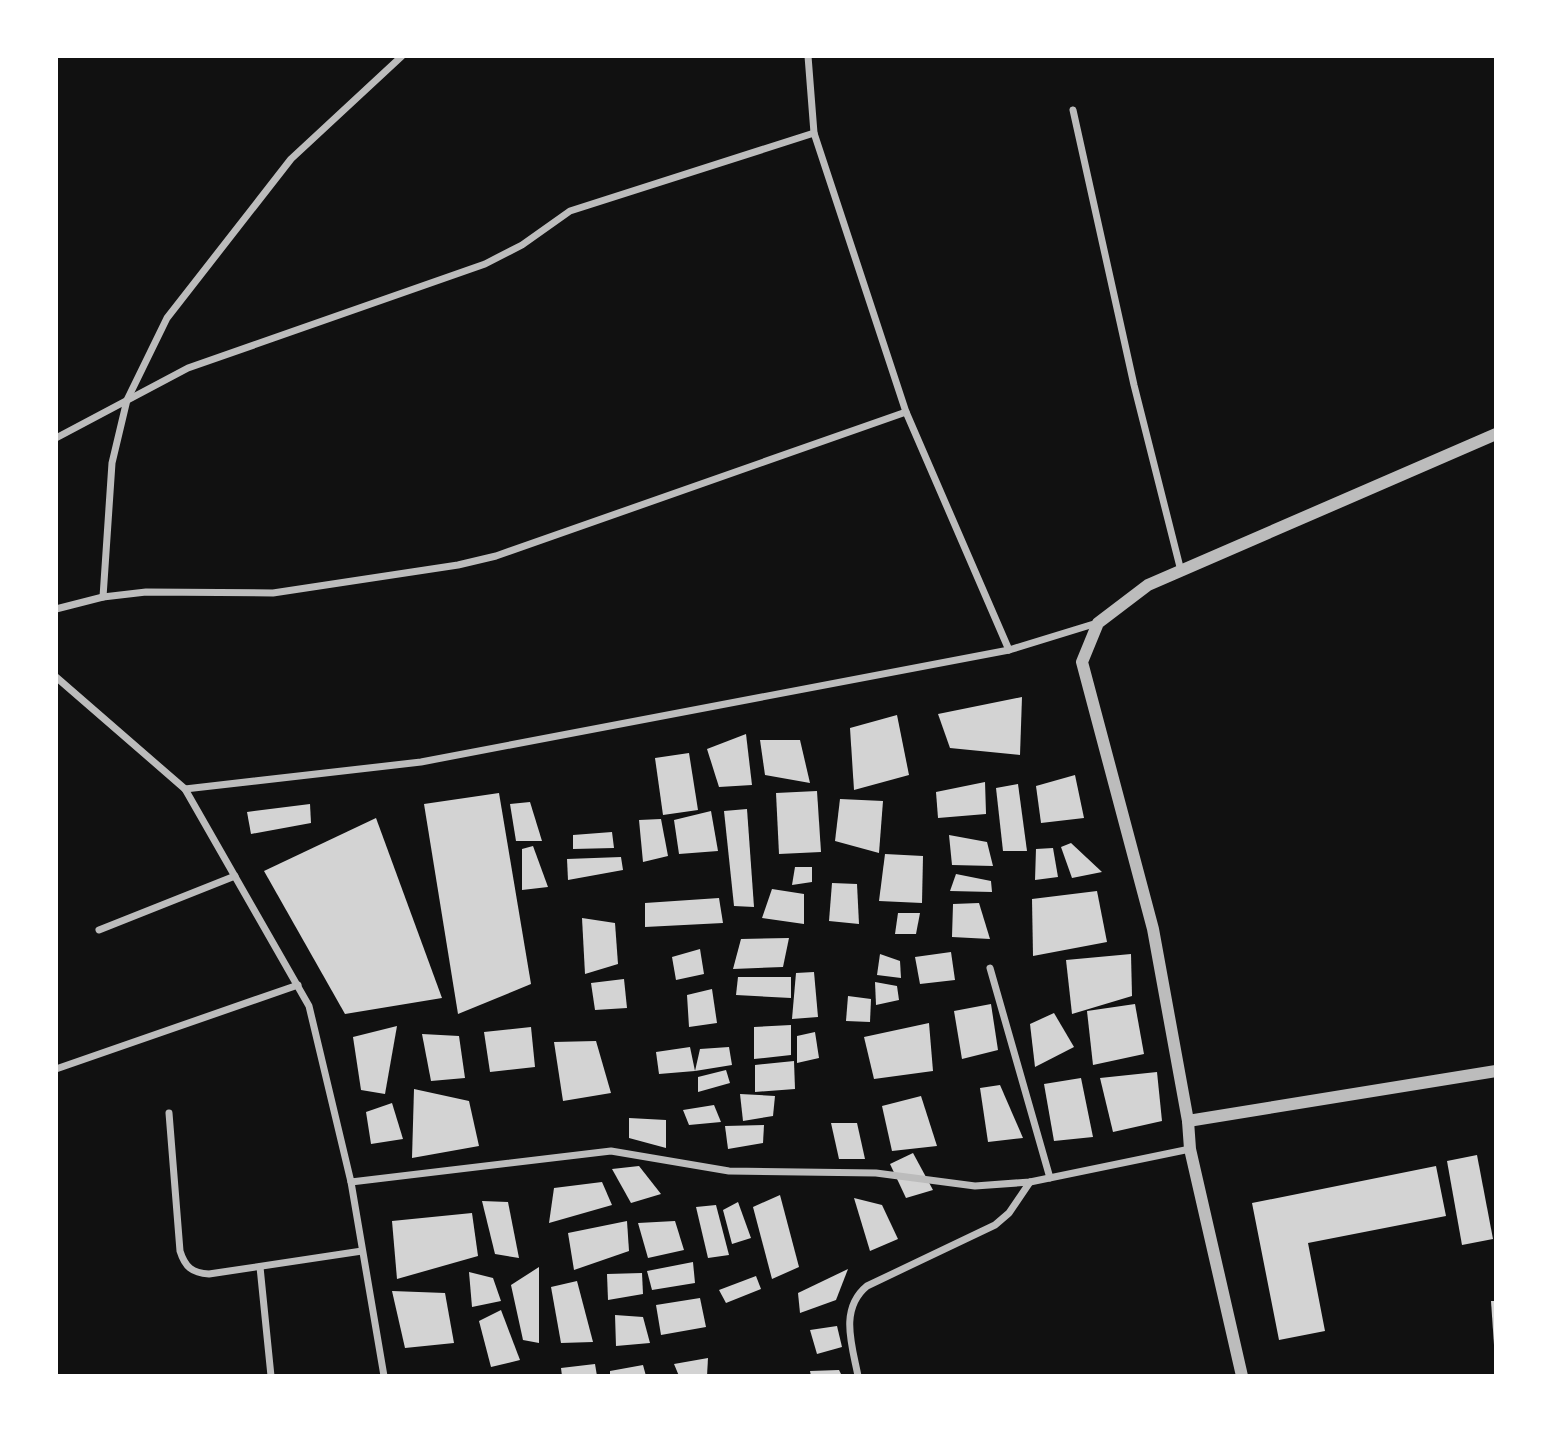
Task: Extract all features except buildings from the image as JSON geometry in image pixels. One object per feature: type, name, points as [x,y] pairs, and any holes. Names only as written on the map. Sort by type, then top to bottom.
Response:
[{"type":"street","points":[[103,597],[112,463],[127,400],[167,318],[290,159],[402,56]]},
{"type":"street","points":[[808,56],[814,133],[906,412],[1009,650]]},
{"type":"street","points":[[1073,110],[1134,385],[1181,571]]},
{"type":"street","points":[[56,438],[188,368],[485,264],[522,245],[570,211],[814,133]]},
{"type":"street","points":[[56,609],[103,597],[146,592],[273,593],[458,565],[496,556],[906,412]]},
{"type":"street","points":[[185,789],[421,762],[1009,650],[1098,623],[1148,585],[1496,435]]},
{"type":"street","points":[[1098,623],[1082,662],[1153,929],[1188,1121],[1190,1149],[1242,1376]]},
{"type":"street","points":[[56,677],[185,789],[309,1006],[351,1182],[384,1376]]},
{"type":"street","points":[[99,930],[235,876]]},
{"type":"street","points":[[990,968],[1050,1178]]},
{"type":"street","points":[[56,1069],[298,985]]},
{"type":"street","points":[[1188,1121],[1496,1070]]},
{"type":"street","points":[[169,1113],[180,1251],[183,1263],[190,1269],[209,1274],[362,1251]]},
{"type":"street","points":[[351,1182],[611,1151],[729,1171],[876,1173],[975,1186],[1030,1182],[1190,1149]]},
{"type":"street","points":[[858,1376],[849,1318],[851,1304],[858,1293],[867,1286],[995,1225],[1009,1213],[1030,1182]]},
{"type":"street","points":[[260,1267],[271,1376]]}]
